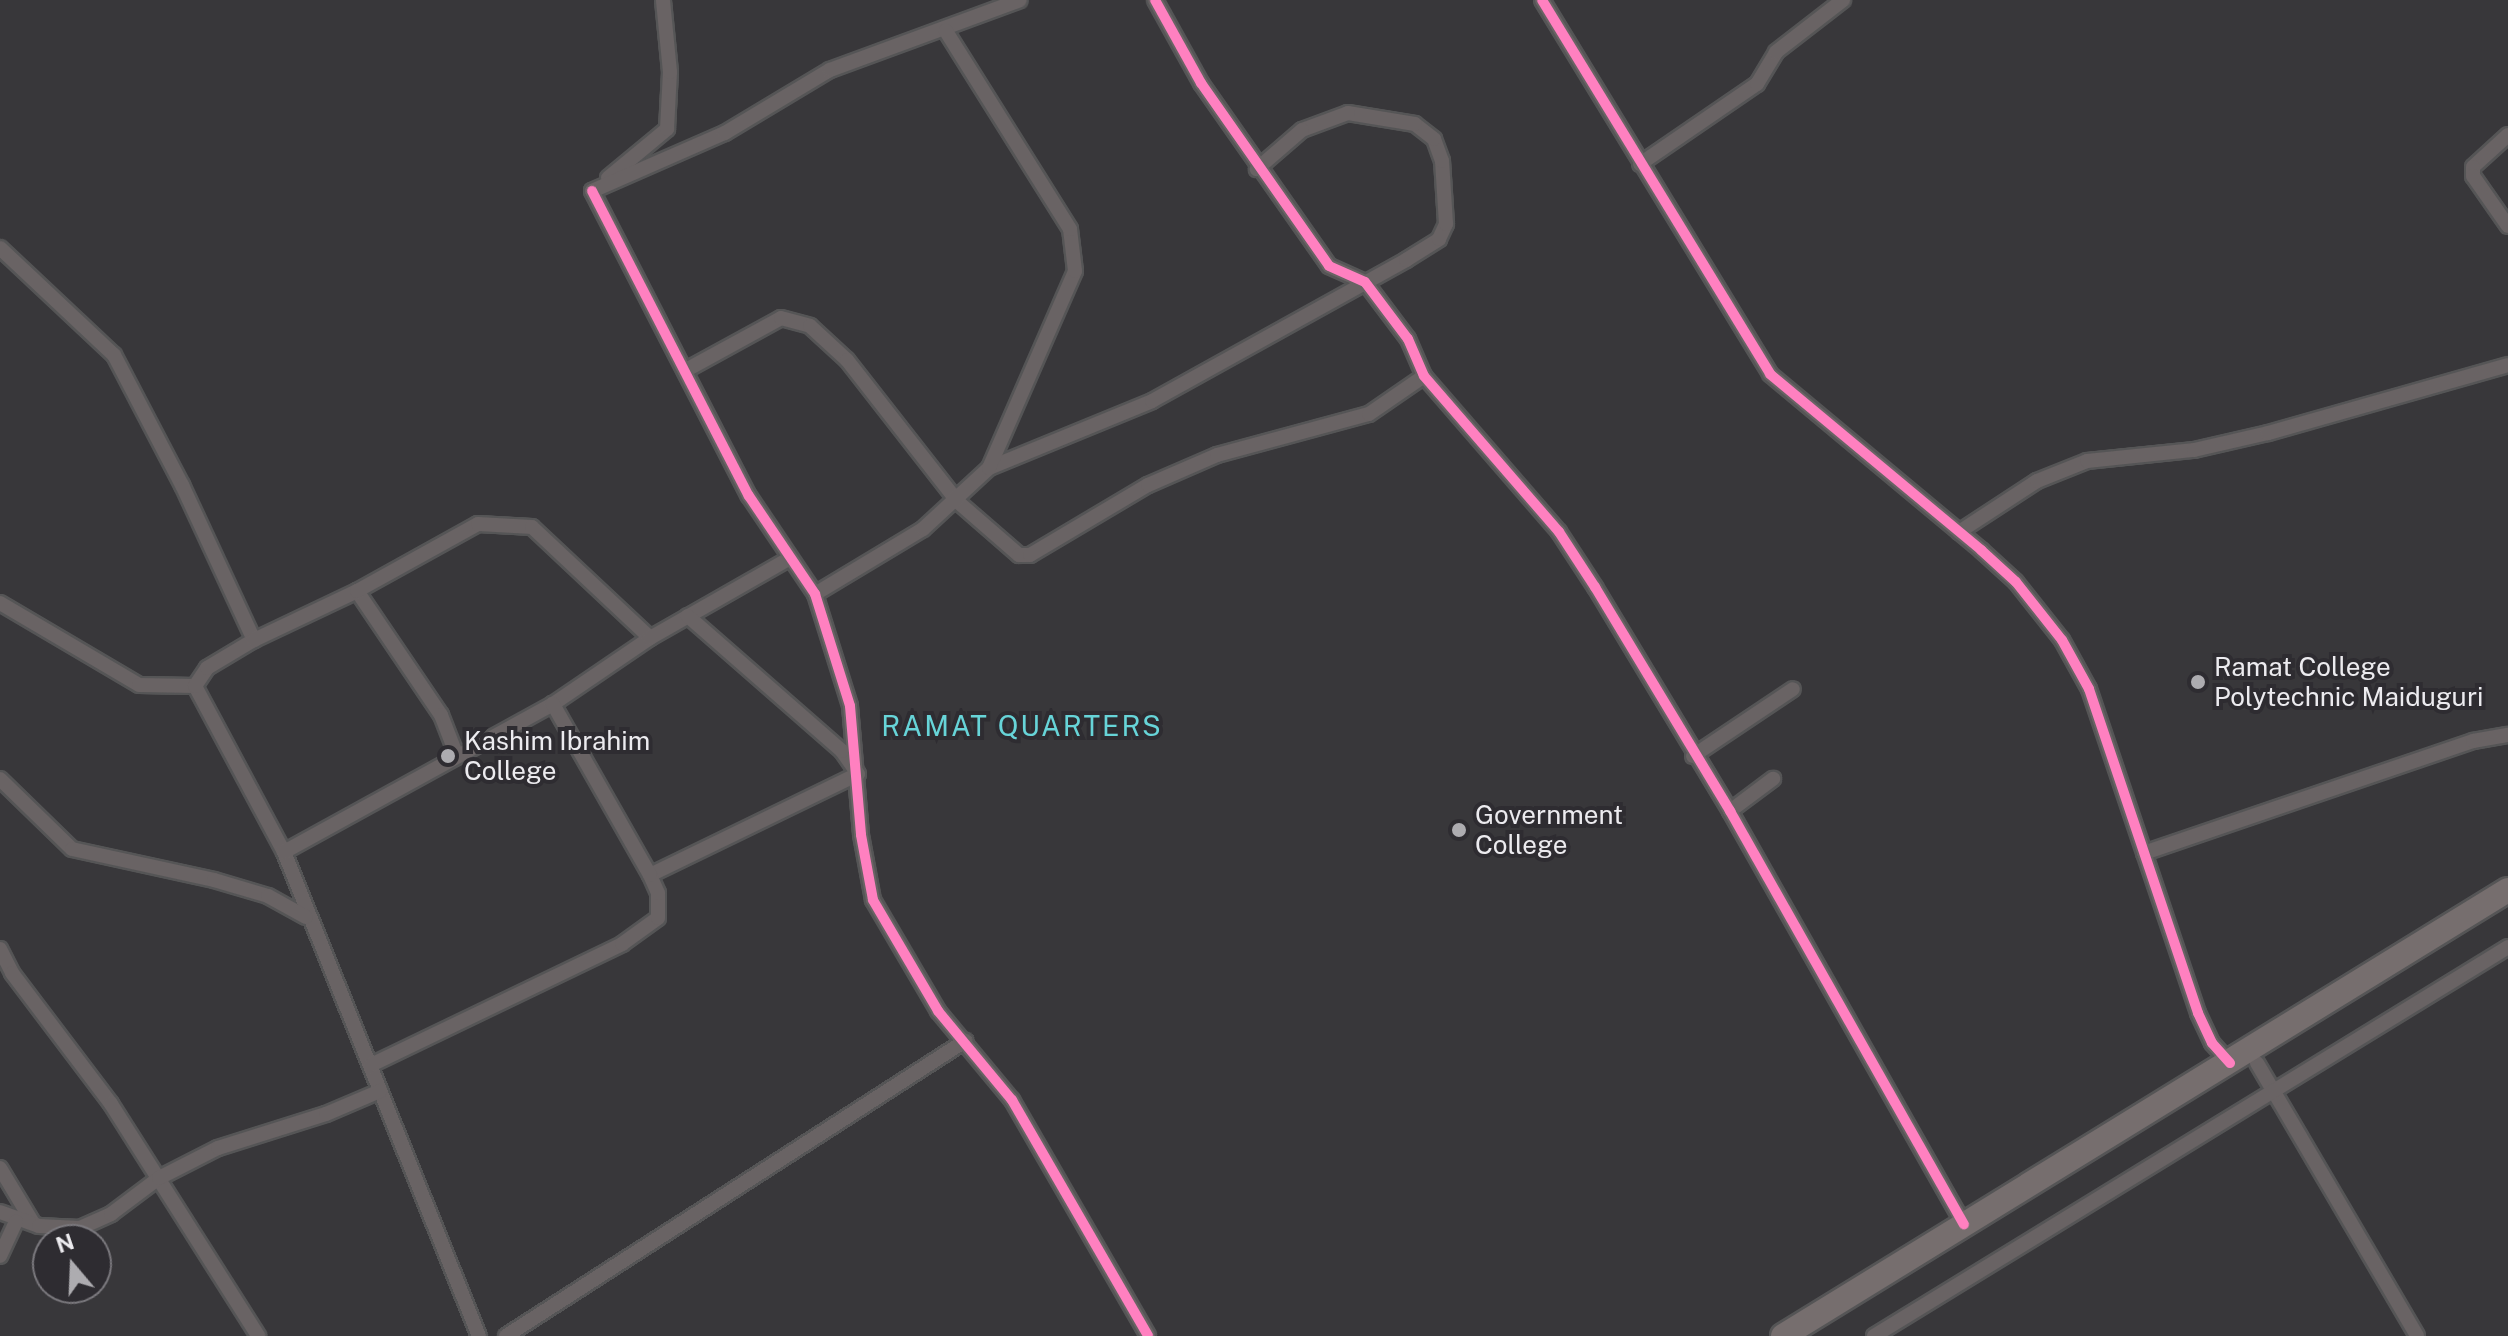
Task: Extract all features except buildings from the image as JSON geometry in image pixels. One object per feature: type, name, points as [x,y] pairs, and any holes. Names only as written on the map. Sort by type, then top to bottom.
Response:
[{"type":"highway","points":[[1783,1336],[2508,890]]},
{"type":"highway","points":[[1810,1336],[2508,908]]},
{"type":"street","points":[[592,191],[667,129],[670,72],[663,0]]},
{"type":"street","points":[[592,191],[725,133],[830,70],[946,31],[1020,0]]},
{"type":"street","points":[[1155,0],[1257,169],[1329,266],[1365,282],[1408,339],[1424,376],[1559,532],[1693,756],[1730,811],[1964,1224]]},
{"type":"street","points":[[1542,0],[1770,374],[2016,582],[2062,640],[2089,689],[2198,1013],[2230,1063]]},
{"type":"street","points":[[1640,164],[1757,84],[1776,52],[1843,0]]},
{"type":"street","points":[[815,594],[958,502],[989,468],[1075,271],[1074,241],[1026,156],[946,31]]},
{"type":"street","points":[[989,468],[1152,401],[1439,239],[1448,202],[1434,139],[1415,124],[1348,113],[1302,130],[1257,169]]},
{"type":"street","points":[[2508,135],[2473,167],[2473,176],[2508,226]]},
{"type":"street","points":[[592,191],[688,369],[749,496],[815,594],[850,706],[861,835],[873,900],[938,1011],[1012,1100],[1148,1336]]},
{"type":"street","points":[[0,248],[114,355],[182,485],[254,640]]},
{"type":"street","points":[[688,369],[781,318],[810,326],[847,360],[958,502],[1019,555],[1030,555],[1148,485],[1217,455],[1369,414],[1424,376]]},
{"type":"street","points":[[1959,532],[2037,481],[2087,461],[2194,450],[2508,365]]},
{"type":"street","points":[[195,686],[207,668],[254,640],[357,591],[478,524],[532,527],[650,638]]},
{"type":"street","points":[[284,852],[553,704],[650,638],[790,558]]},
{"type":"street","points":[[357,591],[441,715],[457,756]]},
{"type":"street","points":[[0,603],[139,685],[195,686]]},
{"type":"street","points":[[688,616],[842,751],[858,774]]},
{"type":"street","points":[[195,686],[284,852],[306,917],[371,1065],[479,1336]]},
{"type":"street","points":[[1693,756],[1793,689]]},
{"type":"street","points":[[371,1065],[622,944],[658,918],[658,893],[650,875],[553,704]]},
{"type":"street","points":[[2144,853],[2473,741],[2508,735]]},
{"type":"street","points":[[650,875],[858,774]]},
{"type":"street","points":[[0,779],[72,849],[214,880],[268,896],[306,917]]},
{"type":"street","points":[[1730,811],[1773,779]]},
{"type":"street","points":[[1874,1336],[2277,1092],[2508,947]]},
{"type":"street","points":[[0,949],[12,973],[68,1042],[159,1178],[258,1336]]},
{"type":"street","points":[[506,1336],[965,1041]]},
{"type":"street","points":[[2257,1063],[2277,1092],[2417,1336]]},
{"type":"street","points":[[0,1212],[16,1221],[80,1228],[111,1214],[159,1178],[218,1148],[326,1114],[380,1091]]},
{"type":"street","points":[[0,1168],[33,1223]]},
{"type":"street","points":[[0,1256],[16,1221]]},
{"type":"cycle path","points":[[1155,0],[1201,83],[1329,266],[1365,282],[1408,339],[1424,376],[1559,532],[1730,811],[1964,1224]]},
{"type":"cycle path","points":[[1542,0],[1770,374],[1981,550],[2016,582],[2062,640],[2089,689],[2198,1013],[2212,1043],[2230,1063]]},
{"type":"cycle path","points":[[592,191],[749,496],[815,594],[850,706],[861,835],[873,900],[938,1011],[1012,1100],[1148,1336]]},
{"type":"place","name":"Ramat College Polytechnic Maiduguri","points":[[2198,682]]},
{"type":"place","name":"Kashim Ibrahim College","points":[[448,756]]},
{"type":"place","name":"Government College","points":[[1459,830]]},
{"type":"district","name":"RAMAT QUARTERS","points":[[1022,726]]}]
